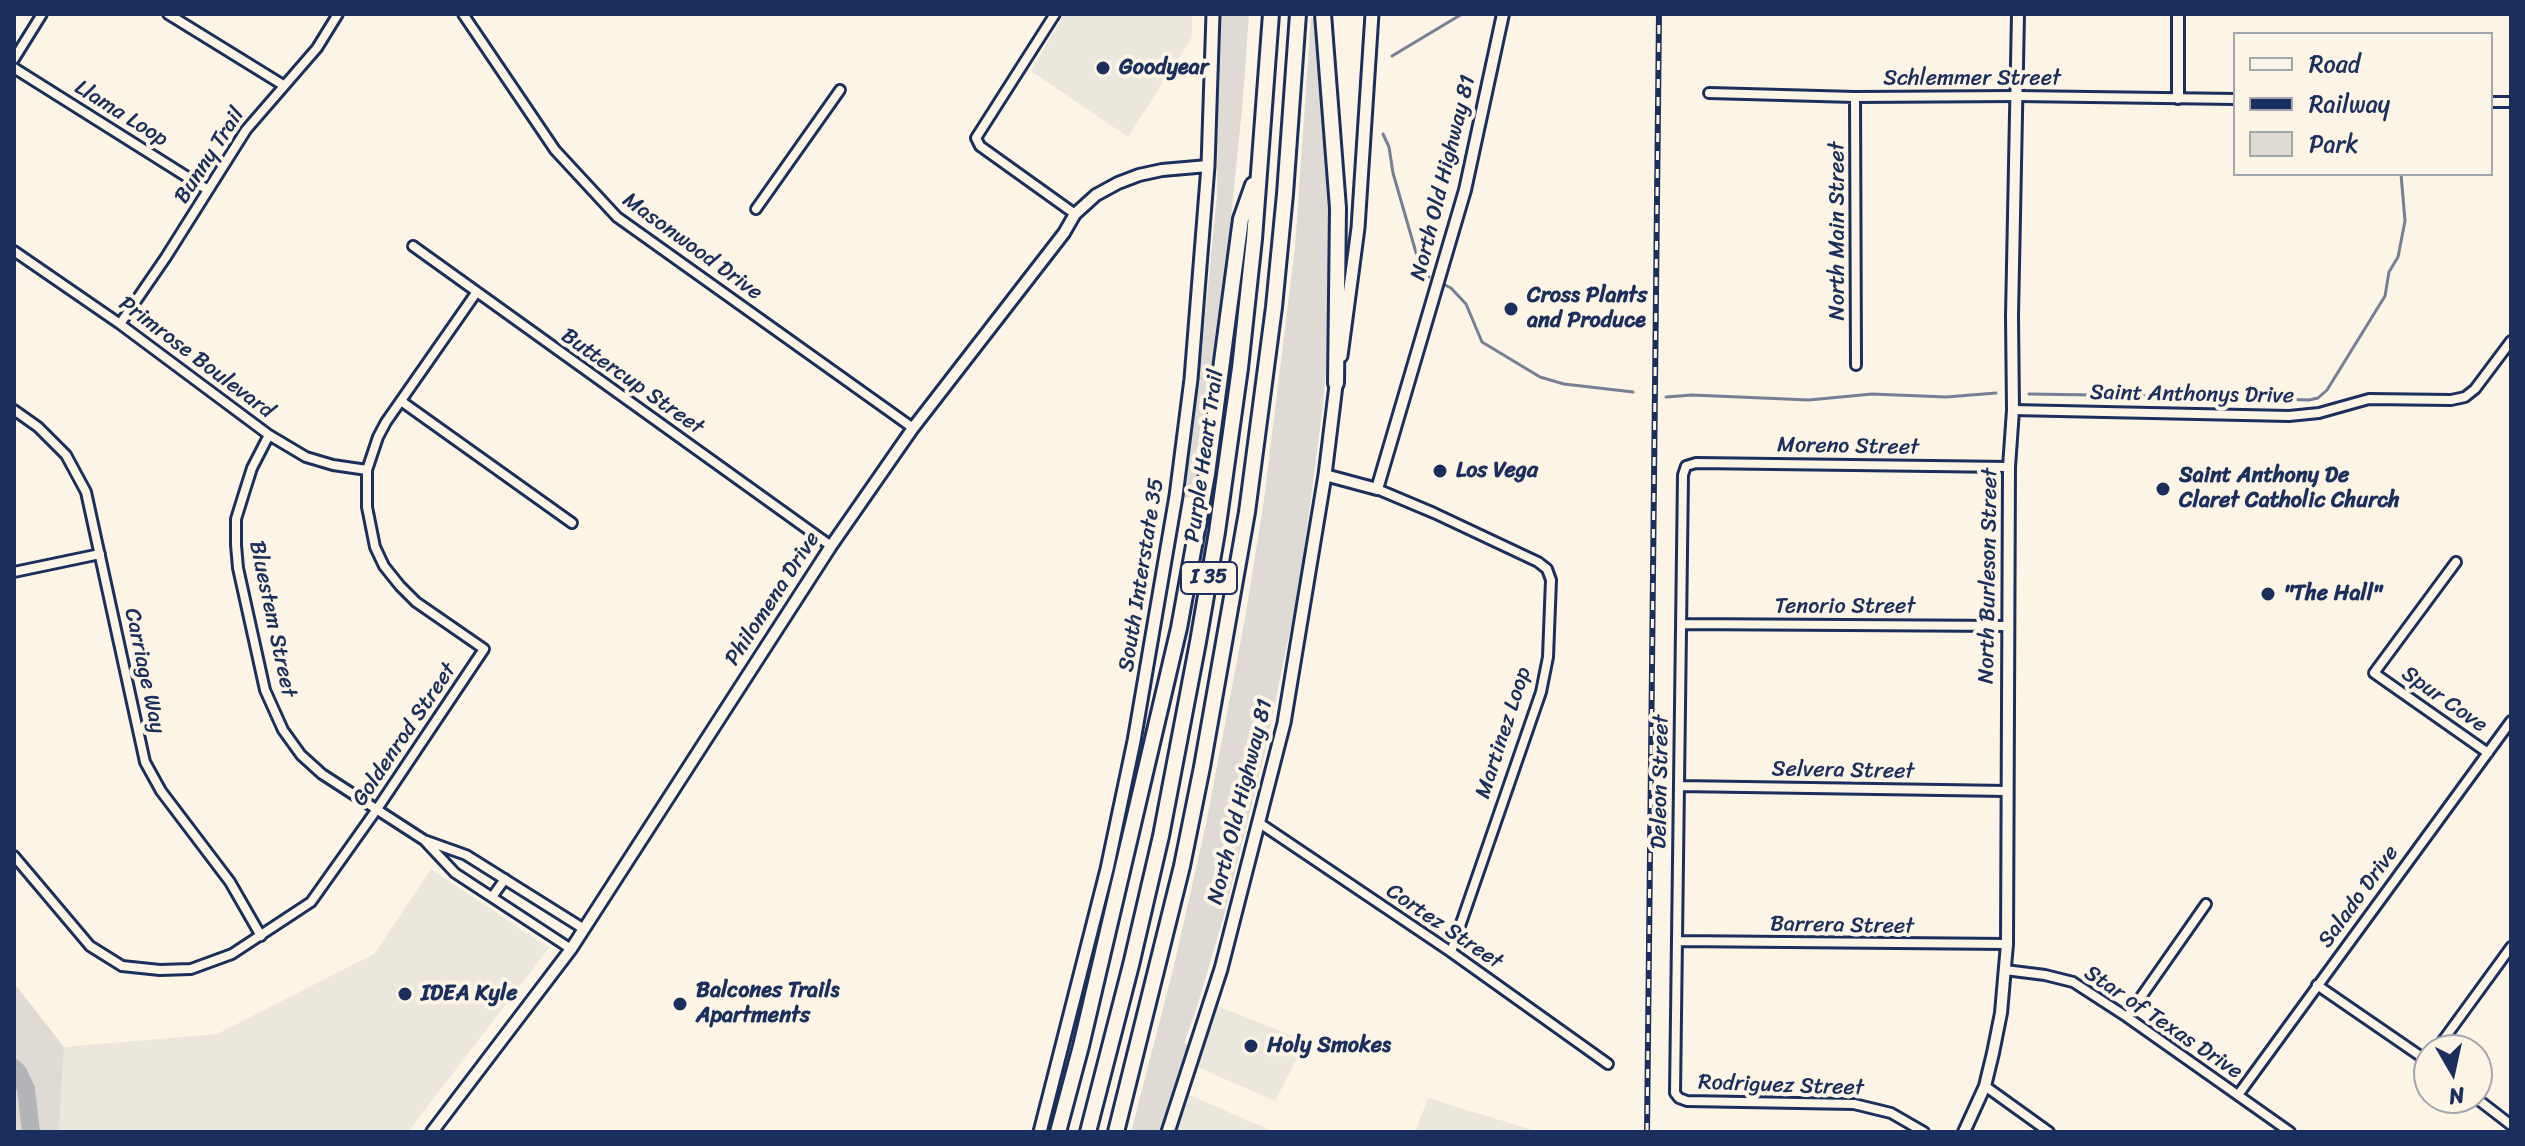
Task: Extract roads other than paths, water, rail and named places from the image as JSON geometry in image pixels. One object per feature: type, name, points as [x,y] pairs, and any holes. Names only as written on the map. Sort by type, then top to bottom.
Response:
[{"type":"highway","name":"Purple Heart Trail","points":[[1088,1132],[1161,836],[1217,532],[1240,368],[1271,14]]},
{"type":"highway","name":"I 35","points":[[1116,1132],[1188,837],[1247,512],[1274,307],[1298,14]]},
{"type":"highway","points":[[1323,14],[1338,208],[1336,383]]},
{"type":"highway","points":[[1058,1132],[1179,628],[1207,474],[1241,219],[1260,166]]},
{"type":"main road","name":"South Interstate 35","points":[[1040,1132],[1107,869],[1159,604],[1176,496],[1191,379],[1208,166],[1213,14]]},
{"type":"main road","points":[[1325,475],[1358,228],[1372,14]]},
{"type":"main road","name":"North Old Highway 81","points":[[1168,1132],[1221,969],[1284,723],[1325,475]]},
{"type":"street","points":[[14,59],[42,14]]},
{"type":"street","points":[[168,14],[283,85]]},
{"type":"street","name":"Bunny Trail","points":[[120,324],[246,130],[317,48],[338,14]]},
{"type":"street","name":"Masonwood Drive","points":[[463,14],[555,150],[617,217],[913,428]]},
{"type":"street","points":[[1055,14],[976,138],[980,146],[1075,214]]},
{"type":"street","name":"North Old Highway 81","points":[[1377,489],[1465,190],[1503,14]]},
{"type":"street","name":"North Burleson Street","points":[[1964,1132],[1985,1086],[2001,1013],[2007,944],[2009,467],[2013,410],[2018,14]]},
{"type":"street","points":[[2178,14],[2178,98]]},
{"type":"street","name":"Llama Loop","points":[[14,68],[208,190]]},
{"type":"street","points":[[756,209],[840,90]]},
{"type":"street","name":"Schlemmer Street","points":[[1709,93],[2233,99]]},
{"type":"street","name":"North Main Street","points":[[1855,97],[1856,365]]},
{"type":"street","name":"Philomena Drive","points":[[432,1132],[571,949],[831,546],[913,428],[1064,233],[1075,214],[1096,195],[1139,175],[1208,166]]},
{"type":"street","name":"Buttercup Street","points":[[413,246],[831,546]]},
{"type":"street","name":"Primrose Boulevard","points":[[14,251],[120,324],[269,435],[306,457],[367,470]]},
{"type":"street","name":"Goldenrod Street","points":[[14,856],[90,946],[122,966],[191,969],[232,954],[311,902],[484,649],[416,602],[384,566],[367,507],[367,470],[378,437],[476,293]]},
{"type":"street","name":"Saint Anthonys Drive","points":[[2013,410],[2289,416],[2319,413],[2369,399],[2451,400],[2465,397],[2475,389],[2511,341]]},
{"type":"street","points":[[401,401],[572,523]]},
{"type":"street","name":"Carriage Way","points":[[14,410],[38,427],[66,455],[86,492],[145,762],[161,791],[230,882],[261,936]]},
{"type":"street","name":"Bluestem Street","points":[[269,435],[252,468],[236,519],[238,568],[265,690],[283,730],[309,763],[424,840],[455,873],[571,949]]},
{"type":"street","name":"Moreno Street","points":[[1686,466],[1711,463],[2009,467]]},
{"type":"street","name":"Deleon Street","points":[[1679,1098],[1675,1093],[1674,1056],[1683,475],[1686,466]]},
{"type":"street","name":"Martinez Loop","points":[[1325,475],[1377,489],[1434,513],[1538,562],[1547,569],[1551,580],[1548,657],[1541,692],[1451,952]]},
{"type":"street","points":[[14,572],[100,554]]},
{"type":"street","name":"Spur Cove","points":[[2456,562],[2374,673],[2488,753]]},
{"type":"street","name":"Tenorio Street","points":[[1682,624],[2008,626]]},
{"type":"street","name":"Salado Drive","points":[[2238,1095],[2511,721]]},
{"type":"street","name":"Selvera Street","points":[[1679,786],[2007,791]]},
{"type":"street","name":"Cortez Street","points":[[1258,822],[1451,952],[1608,1064]]},
{"type":"street","name":"Bluestem Street","points":[[424,840],[466,855],[584,929]]},
{"type":"street","points":[[492,897],[505,879]]},
{"type":"street","points":[[2127,1017],[2206,904]]},
{"type":"street","name":"Barrera Street","points":[[1677,941],[2007,944]]},
{"type":"street","points":[[2448,1034],[2511,947]]},
{"type":"street","name":"Star of Texas Drive","points":[[2005,970],[2073,982],[2290,1132]]},
{"type":"street","points":[[2317,985],[2413,1050]]},
{"type":"street","points":[[1985,1086],[2049,1132]]},
{"type":"street","name":"Rodriguez Street","points":[[1679,1098],[1687,1101],[1854,1104],[1891,1113],[1924,1132]]},
{"type":"street","points":[[2493,1111],[2511,1125]]},
{"type":"waterway","points":[[1392,56],[1462,14]]},
{"type":"waterway","points":[[1383,134],[1421,270],[1429,277]]},
{"type":"waterway","points":[[2243,398],[2309,400],[2318,398],[2327,390],[2385,296],[2389,272],[2398,257],[2405,221],[2401,176]]},
{"type":"waterway","points":[[1445,285],[1466,304],[1482,342],[1540,377],[1564,384],[1633,392]]},
{"type":"waterway","points":[[1666,397],[1692,395],[1809,400],[1872,394],[1946,397],[1996,393]]},
{"type":"waterway","points":[[2029,394],[2227,397]]},
{"type":"waterway","points":[[14,1068],[26,1089],[31,1132]]},
{"type":"railway","points":[[1647,1132],[1659,14]]},
{"type":"place","name":"Goodyear","points":[[1103,68]]},
{"type":"place","name":"Cross Plants and Produce","points":[[1511,309]]},
{"type":"place","name":"Los Vega","points":[[1440,471]]},
{"type":"place","name":"Saint Anthony De Claret Catholic Church","points":[[2163,489]]},
{"type":"place","name":"\"The Hall\"","points":[[2268,594]]},
{"type":"place","name":"IDEA Kyle","points":[[405,994]]},
{"type":"place","name":"Balcones Trails Apartments","points":[[680,1004]]},
{"type":"place","name":"Holy Smokes","points":[[1251,1046]]}]
